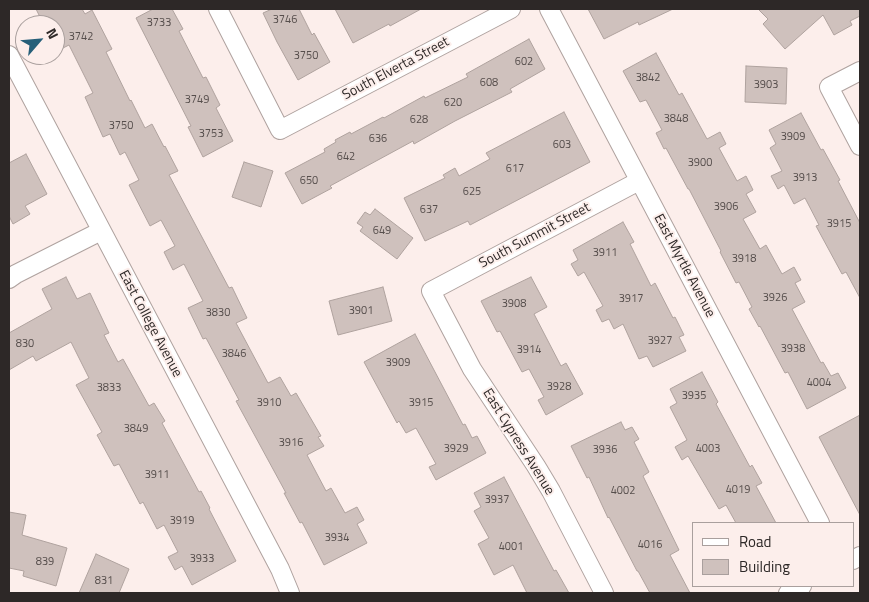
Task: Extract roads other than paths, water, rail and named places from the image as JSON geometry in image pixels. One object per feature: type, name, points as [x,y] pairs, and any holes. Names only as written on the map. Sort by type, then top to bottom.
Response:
[{"type":"street","name":"South Elverta Street","points":[[218,9],[280,130],[511,9]]},
{"type":"street","name":"East Myrtle Avenue","points":[[549,9],[819,522]]},
{"type":"street","name":"East College Avenue","points":[[9,55],[280,569],[290,593]]},
{"type":"street","points":[[860,71],[829,87],[860,146]]},
{"type":"street","name":"South Summit Street","points":[[431,291],[639,181]]},
{"type":"street","points":[[9,279],[101,231]]},
{"type":"street","name":"East Cypress Avenue","points":[[431,291],[472,369],[551,492],[604,593]]},
{"type":"street","points":[[788,593],[800,587]]}]
